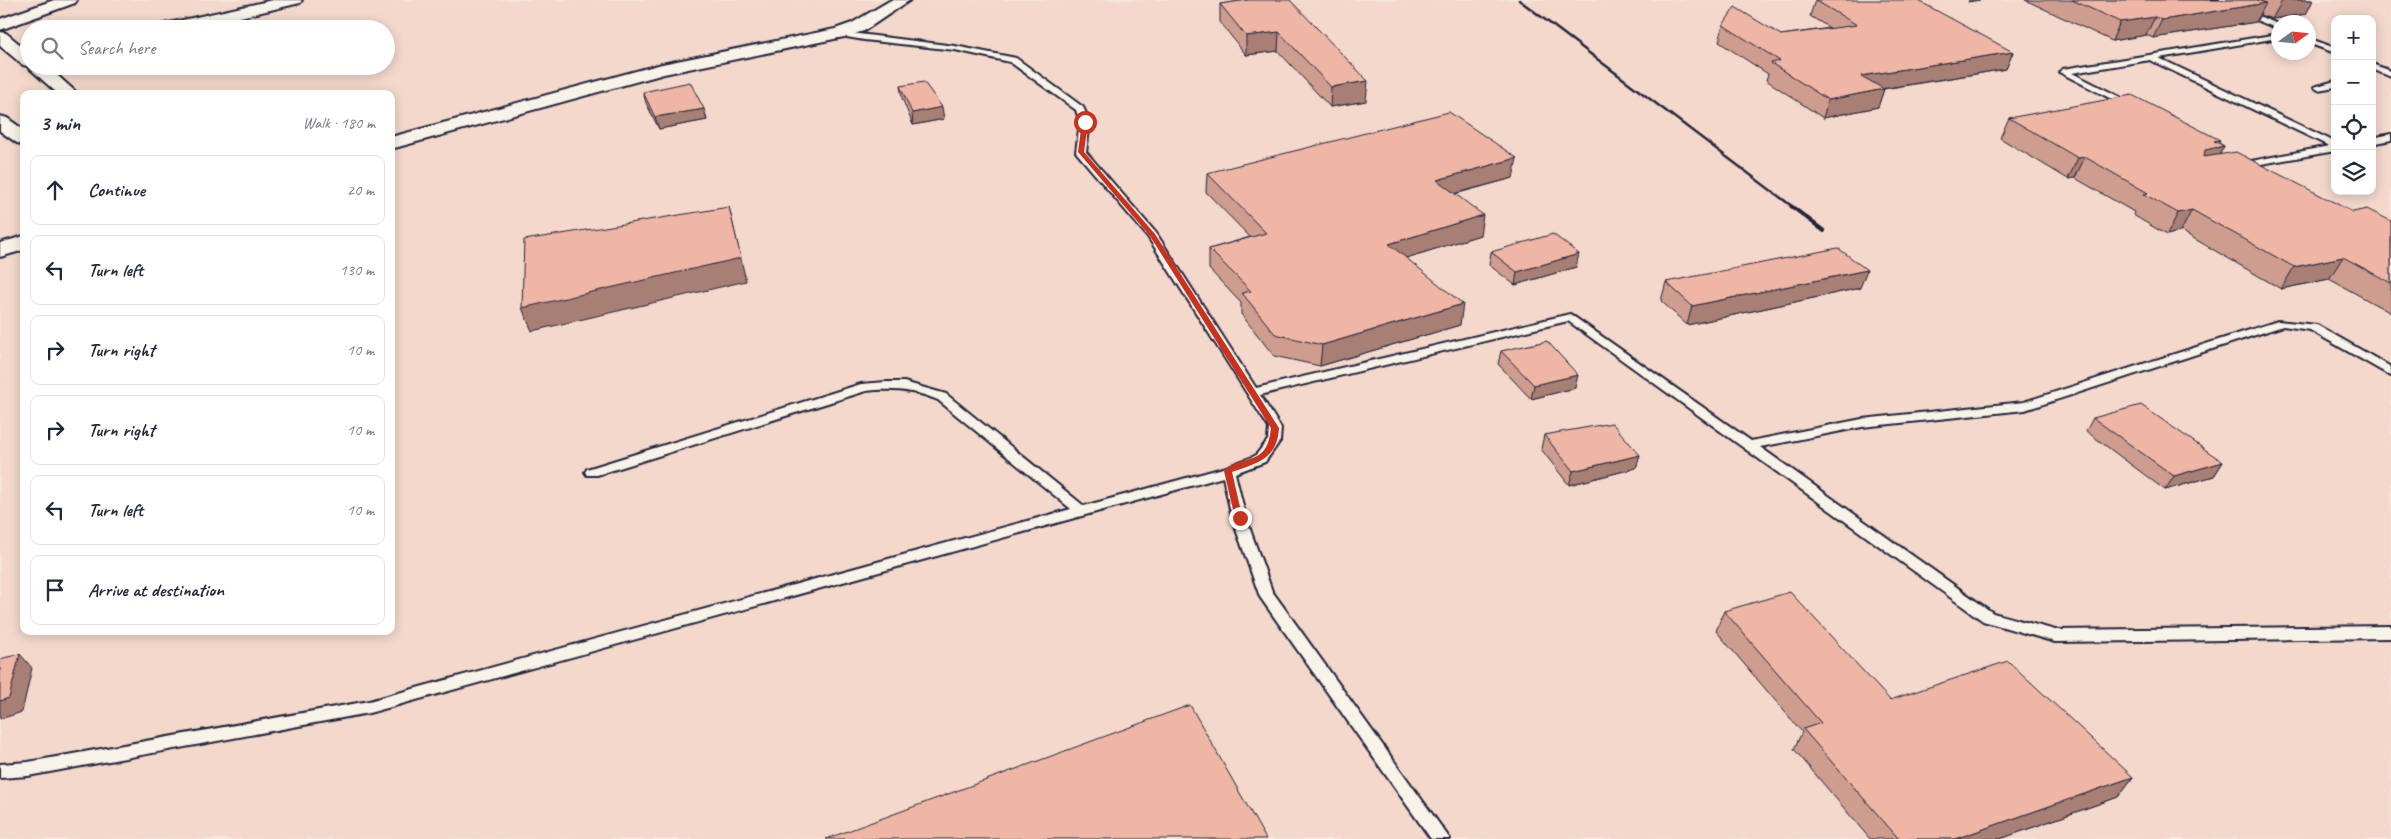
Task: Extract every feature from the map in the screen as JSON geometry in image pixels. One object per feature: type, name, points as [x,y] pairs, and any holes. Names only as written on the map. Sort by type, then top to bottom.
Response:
[{"type":"street","points":[[0,25],[69,0]]},
{"type":"street","points":[[206,20],[294,0]]},
{"type":"street","points":[[395,141],[662,69],[838,33],[858,27],[902,0]]},
{"type":"street","points":[[0,37],[20,53]]},
{"type":"street","points":[[47,75],[64,90]]},
{"type":"street","points":[[0,122],[20,137]]},
{"type":"street","points":[[0,250],[20,244]]},
{"type":"lane","points":[[2212,0],[2271,24]]},
{"type":"lane","points":[[0,771],[37,767],[369,707],[1083,512],[1228,471],[1260,459],[1274,441],[1275,428],[1152,235],[1081,152],[1085,122],[1080,109],[1013,60],[955,48],[838,33]]},
{"type":"lane","points":[[2141,112],[2063,72],[2271,37]]},
{"type":"lane","points":[[2316,43],[2331,49]]},
{"type":"lane","points":[[2150,58],[2331,145]]},
{"type":"lane","points":[[2376,68],[2391,74]]},
{"type":"lane","points":[[2376,76],[2391,74]]},
{"type":"lane","points":[[2318,87],[2331,85]]},
{"type":"lane","points":[[2376,140],[2391,137]]},
{"type":"lane","points":[[2226,168],[2242,163],[2331,148]]},
{"type":"lane","points":[[1252,393],[1570,317],[1988,617],[2056,636],[2391,632]]},
{"type":"lane","points":[[1750,445],[1862,423],[2024,406],[2282,323],[2313,327],[2391,372]]},
{"type":"lane","points":[[592,472],[866,387],[893,384],[919,387],[942,397],[1083,512]]},
{"type":"lane","points":[[1228,471],[1240,518],[1264,592],[1441,839]]},
{"type":"shaded area","points":[[0,0],[2391,0],[2391,839],[0,839]]},
{"type":"building","points":[[1248,0],[1290,0],[1368,81],[1331,87],[1279,32],[1246,36],[1220,4]]},
{"type":"building","points":[[1815,0],[1917,0],[2013,52],[1861,76],[1884,89],[1828,100],[1771,63],[1780,61],[1723,25],[1735,7],[1781,35],[1857,25]]},
{"type":"building","points":[[2072,0],[2257,0],[2266,3],[2162,20],[2155,17],[2120,22]]},
{"type":"building","points":[[690,82],[704,109],[655,117],[643,92]]},
{"type":"building","points":[[924,82],[942,107],[912,113],[900,86]]},
{"type":"building","points":[[2132,95],[2220,140],[2214,141],[2224,146],[2205,150],[2204,157],[2236,152],[2353,212],[2367,209],[2391,221],[2391,283],[2343,257],[2294,267],[2192,210],[2178,213],[2144,194],[2148,193],[2085,157],[2078,158],[2009,118]]},
{"type":"building","points":[[1449,112],[1517,158],[1437,180],[1483,215],[1389,244],[1463,304],[1322,345],[1275,334],[1242,293],[1251,291],[1209,249],[1266,233],[1207,173]]},
{"type":"building","points":[[729,207],[741,258],[522,308],[524,240]]},
{"type":"building","points":[[1553,234],[1579,254],[1517,272],[1491,252]]},
{"type":"building","points":[[1838,248],[1867,270],[1692,306],[1666,282]]},
{"type":"building","points":[[1547,341],[1578,375],[1534,385],[1501,351]]},
{"type":"building","points":[[2141,405],[2223,462],[2174,476],[2093,418]]},
{"type":"building","points":[[1612,423],[1640,455],[1573,471],[1544,435]]},
{"type":"building","points":[[1790,592],[1890,700],[2008,661],[2133,777],[1955,839],[1899,839],[1803,729],[1821,723],[1724,611]]},
{"type":"building","points":[[20,654],[9,698],[0,701],[0,659]]},
{"type":"building","points":[[1190,705],[1266,839],[826,839]]},
{"type":"railway","points":[[1519,0],[1793,207]]},
{"type":"railway","points":[[1791,206],[1824,231]]},
{"type":"route","points":[[1085,122],[1081,152],[1152,235],[1275,428],[1274,441],[1260,459],[1228,471],[1240,518]]}]
